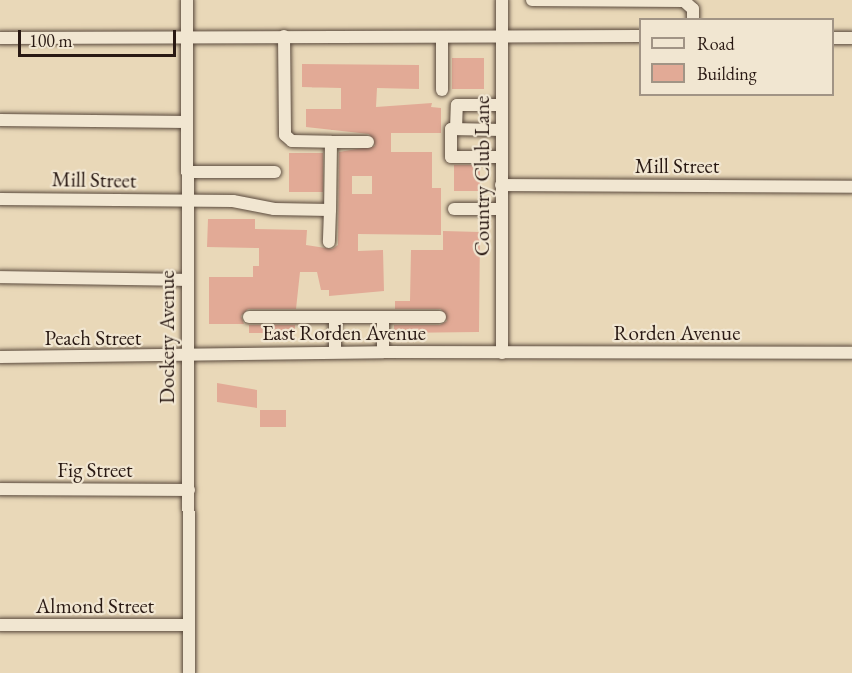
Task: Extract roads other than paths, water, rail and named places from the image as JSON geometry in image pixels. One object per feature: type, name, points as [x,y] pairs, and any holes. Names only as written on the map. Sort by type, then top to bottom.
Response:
[{"type":"street","name":"Dockery Avenue","points":[[187,0],[186,356],[189,673]]},
{"type":"street","name":"Country Club Lane","points":[[502,0],[502,352]]},
{"type":"street","points":[[532,0],[684,1],[693,9],[693,18]]},
{"type":"street","points":[[284,36],[285,135],[292,141],[368,142]]},
{"type":"street","points":[[0,38],[639,36]]},
{"type":"street","points":[[442,37],[442,90]]},
{"type":"street","points":[[834,38],[852,38]]},
{"type":"street","points":[[456,129],[457,105],[501,105]]},
{"type":"street","points":[[0,120],[187,122]]},
{"type":"street","points":[[501,158],[451,157],[451,129],[502,130]]},
{"type":"street","points":[[329,242],[331,141]]},
{"type":"street","points":[[187,172],[275,172]]},
{"type":"street","name":"Mill Street","points":[[501,185],[852,187]]},
{"type":"street","name":"Mill Street","points":[[0,199],[187,201],[330,210]]},
{"type":"street","points":[[454,209],[502,209]]},
{"type":"street","points":[[0,277],[186,280]]},
{"type":"street","points":[[249,317],[440,317]]},
{"type":"street","points":[[334,317],[335,352]]},
{"type":"street","points":[[382,317],[383,352]]},
{"type":"street","name":"East Rorden Avenue","points":[[186,356],[335,352],[502,352]]},
{"type":"street","name":"Rorden Avenue","points":[[502,352],[852,353]]},
{"type":"street","name":"Peach Street","points":[[0,357],[186,356]]},
{"type":"street","name":"Fig Street","points":[[0,489],[189,490]]},
{"type":"street","name":"Almond Street","points":[[0,625],[189,625]]}]
